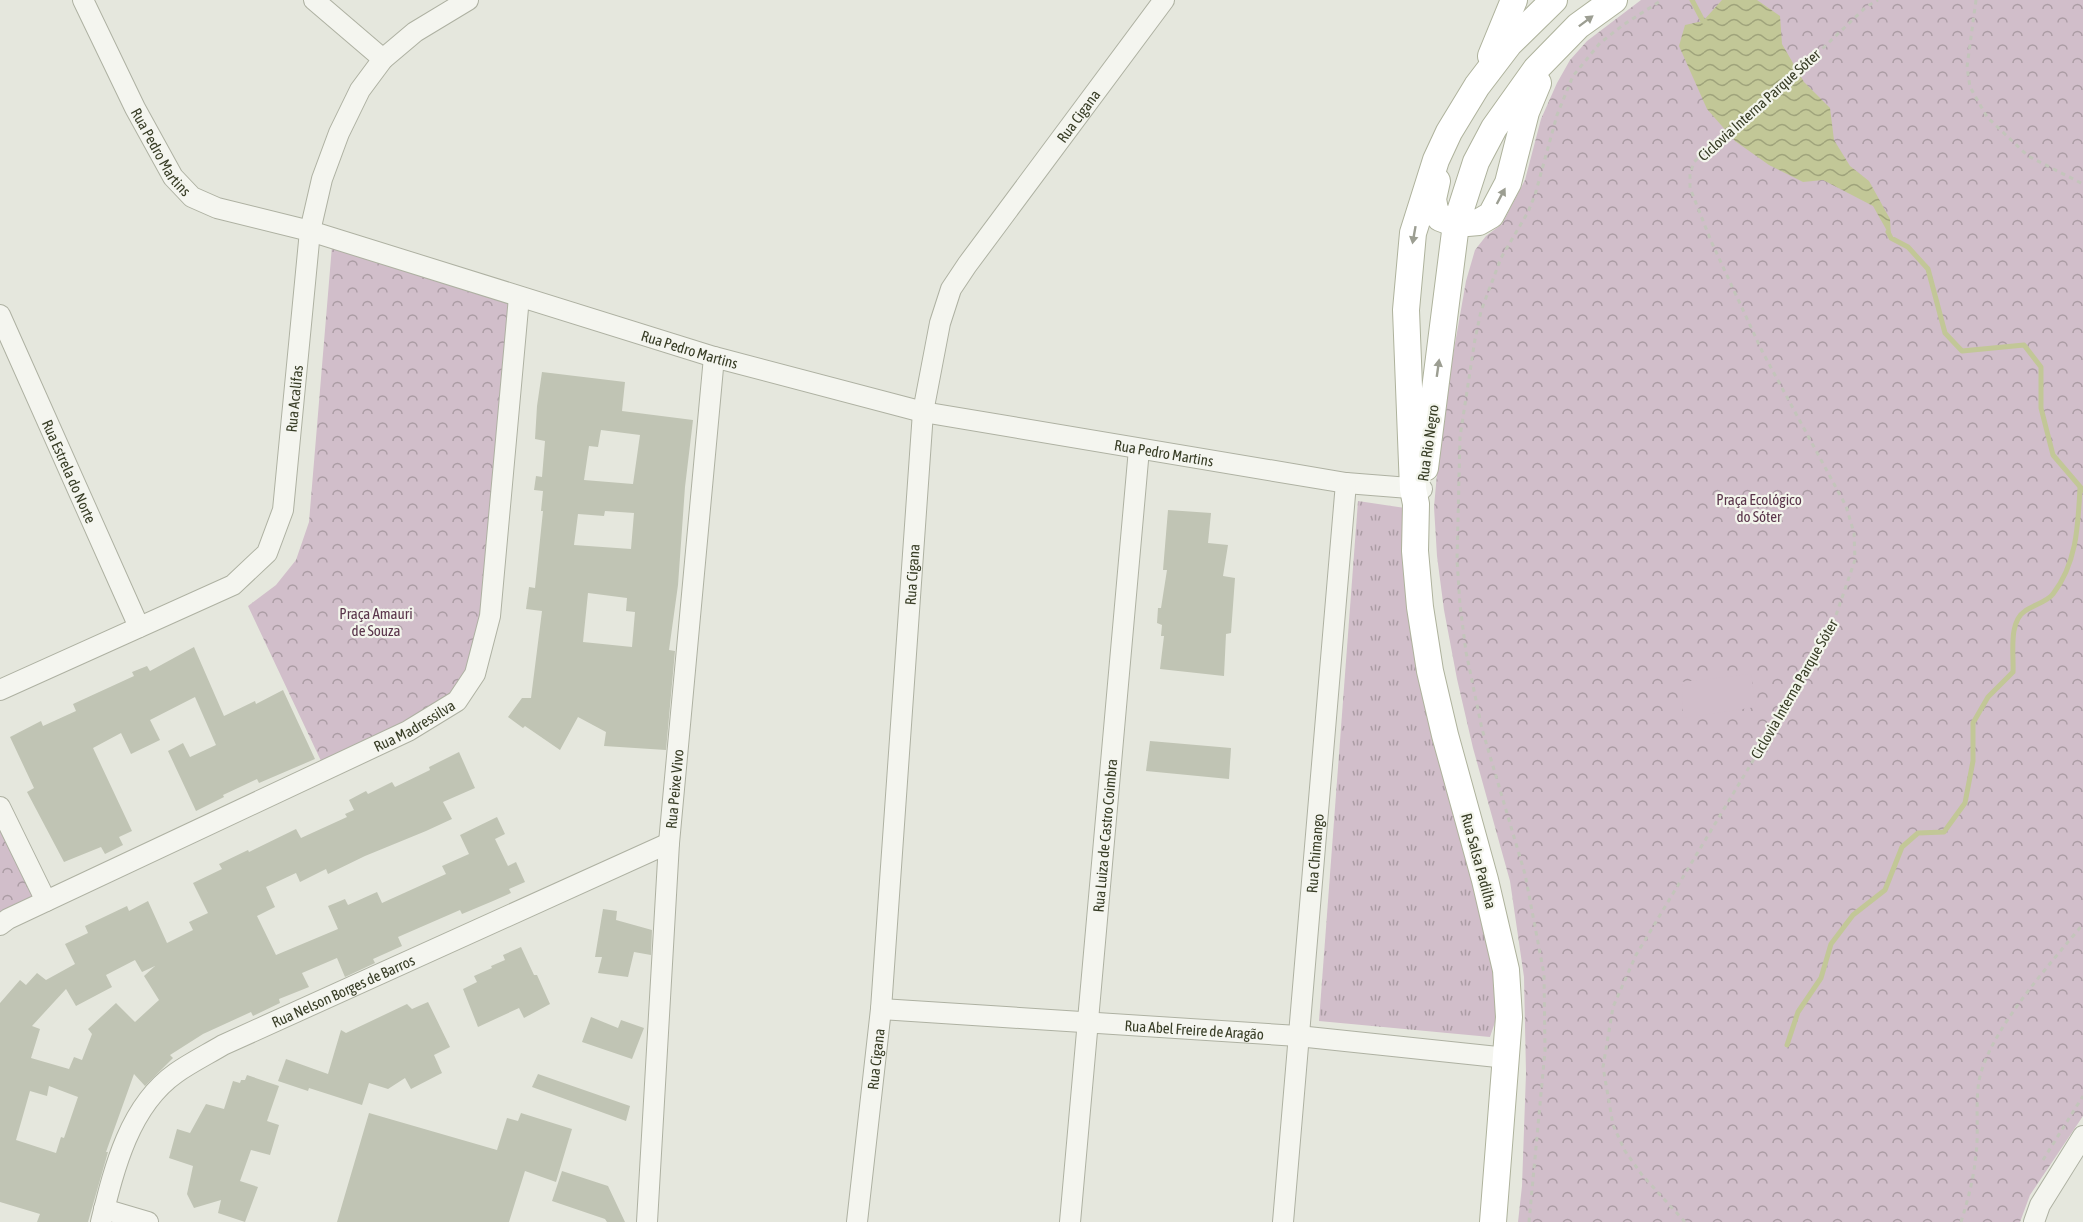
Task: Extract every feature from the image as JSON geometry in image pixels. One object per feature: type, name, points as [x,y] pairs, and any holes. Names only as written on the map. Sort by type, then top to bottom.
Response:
[{"type":"main road","points":[[1478,86],[1514,0]]},
{"type":"main road","name":"Rua Rio Negro","points":[[1417,494],[1406,310],[1413,233],[1436,160],[1449,132],[1478,86],[1509,44],[1554,0]]},
{"type":"main road","name":"Rua Rio Negro","points":[[1417,494],[1456,224],[1476,162],[1494,128],[1536,69],[1578,26],[1614,0]]},
{"type":"main road","points":[[1449,132],[1433,199],[1435,210],[1440,218],[1456,224],[1479,222],[1491,215],[1508,183],[1526,112],[1544,69],[1559,45]]},
{"type":"main road","name":"Rua Salsa Padilha","points":[[1417,494],[1416,552],[1420,606],[1429,660],[1445,735],[1485,880],[1506,970],[1509,1017],[1507,1058],[1493,1222]]},
{"type":"street","name":"Rua Pedro Martins","points":[[84,0],[140,117],[173,177],[192,197],[217,208],[310,231],[714,357],[923,412],[1417,494]]},
{"type":"street","points":[[314,0],[383,59]]},
{"type":"street","name":"Rua Acalifas","points":[[0,690],[233,585],[267,553],[284,510],[310,231],[322,179],[339,133],[360,90],[383,59],[415,32],[468,0]]},
{"type":"street","name":"Rua Cigana","points":[[857,1222],[880,1009],[923,412],[940,323],[951,289],[967,265],[1164,0]]},
{"type":"street","name":"Rua Madressilva","points":[[0,925],[8,919],[408,731],[457,701],[475,674],[490,616],[519,297]]},
{"type":"street","name":"Rua Estrela do Norte","points":[[0,315],[139,627]]},
{"type":"street","name":"Rua Peixe Vivo","points":[[647,1222],[669,843],[714,357]]},
{"type":"street","name":"Rua Luiza de Castro Coimbra","points":[[1070,1222],[1139,449]]},
{"type":"street","name":"Rua Chimango","points":[[1283,1222],[1346,483]]},
{"type":"street","points":[[0,807],[46,901]]},
{"type":"street","name":"Rua Nelson Borges de Barros","points":[[102,1216],[123,1147],[143,1104],[175,1074],[224,1045],[669,843]]},
{"type":"street","name":"Rua Abel Freire de Aragão","points":[[880,1009],[1299,1036],[1507,1058]]},
{"type":"street","points":[[2034,1222],[2040,1205],[2083,1136]]},
{"type":"street","points":[[102,1216],[148,1222]]},
{"type":"path","points":[[1529,1222],[1545,1051],[1544,974],[1525,874],[1482,729],[1466,652],[1457,560],[1460,437],[1481,311],[1501,258],[1528,212],[1535,195],[1557,115],[1573,76],[1600,43],[1662,0]]},
{"type":"path","name":"Ciclovia Interna Parque Sóter","points":[[1685,1222],[1642,1175],[1624,1151],[1612,1125],[1603,1067],[1613,1007],[1636,955],[1807,672],[1835,618],[1855,560],[1854,533],[1846,506],[1762,351],[1711,241],[1690,188],[1690,174],[1694,162],[1704,152],[1822,49],[1866,7],[1878,0]]},
{"type":"path","points":[[1976,0],[1967,68],[1970,87],[1988,117],[2028,156],[2083,184]]},
{"type":"path","points":[[1961,1222],[1967,1204],[1976,1155],[1979,1081],[1991,1047],[2010,1017],[2083,924]]},
{"type":"green space","name":"Praça Ecológico do Sóter","points":[[1641,0],[2083,0],[2083,1116],[2030,1195],[2020,1222],[1518,1222],[1522,1186],[1526,1073],[1524,977],[1510,881],[1473,748],[1444,610],[1434,507],[1442,418],[1466,281],[1475,250],[1486,236],[1502,224],[1525,180],[1541,119],[1570,60],[1587,41]]},
{"type":"green space","name":"Praça Amauri de Souza","points":[[332,246],[512,305],[483,611],[468,670],[451,695],[406,721],[322,763],[248,606],[276,585],[296,560],[309,522]]},
{"type":"green space","points":[[1358,501],[1405,508],[1495,973],[1498,1013],[1490,1037],[1319,1021]]},
{"type":"green space","points":[[1751,674],[1756,707],[1683,718],[1682,682]]},
{"type":"green space","points":[[0,826],[36,897],[0,916]]},
{"type":"water","points":[[1722,0],[1757,0],[1780,16],[1782,44],[1804,82],[1830,108],[1834,140],[1850,166],[1869,181],[1890,219],[1891,238],[1873,206],[1823,180],[1803,182],[1769,165],[1735,141],[1707,109],[1679,46],[1685,25],[1703,21]]},
{"type":"building","points":[[542,372],[625,382],[622,411],[693,420],[685,487],[678,585],[669,650],[675,651],[666,750],[604,746],[606,732],[578,717],[560,750],[508,717],[522,698],[531,698],[542,611],[526,609],[529,587],[535,588],[543,511],[541,511],[543,491],[534,490],[536,476],[542,477],[545,441],[535,439]],"holes":[[[601,430],[640,435],[633,484],[584,480],[589,446],[598,447]],[[605,511],[634,513],[631,549],[574,545],[578,514],[604,516]],[[588,593],[627,598],[626,611],[635,612],[632,647],[583,642]]]},
{"type":"building","points":[[1168,510],[1211,513],[1208,543],[1228,545],[1223,576],[1235,578],[1231,633],[1226,634],[1224,676],[1160,669],[1164,636],[1161,636],[1162,625],[1157,623],[1167,570],[1163,570]]},
{"type":"building","points":[[194,647],[224,716],[255,701],[256,704],[283,690],[315,759],[259,783],[257,779],[196,811],[168,751],[183,743],[190,757],[216,745],[195,697],[150,720],[160,740],[131,754],[121,733],[93,748],[132,831],[119,837],[123,845],[105,854],[101,847],[64,862],[27,792],[34,788],[10,737],[41,721],[43,726],[76,711],[73,704],[134,676],[132,672],[147,666],[150,671]]},
{"type":"building","points":[[1150,741],[1231,748],[1229,779],[1146,771]]},
{"type":"building","points":[[459,752],[475,788],[443,802],[452,819],[328,874],[326,869],[300,882],[296,873],[266,887],[275,907],[257,916],[276,955],[338,929],[328,906],[345,899],[348,905],[377,892],[382,903],[446,874],[442,866],[469,854],[460,835],[497,817],[505,834],[495,839],[508,866],[516,862],[525,882],[509,889],[511,893],[493,901],[462,914],[460,910],[398,937],[402,946],[373,959],[375,963],[345,977],[337,958],[302,973],[309,987],[279,999],[280,1003],[253,1016],[251,1012],[203,1034],[170,1055],[173,1058],[145,1086],[134,1074],[106,1152],[108,1152],[88,1222],[37,1222],[40,1214],[0,1202],[0,1003],[20,980],[26,985],[37,973],[46,980],[75,964],[65,944],[88,933],[85,926],[127,906],[129,911],[148,901],[167,943],[193,930],[189,922],[208,913],[193,883],[222,869],[219,864],[296,829],[301,838],[347,817],[345,814],[354,810],[349,800],[366,791],[368,794],[392,782],[395,787],[430,770],[429,767]],"holes":[[[135,960],[142,972],[155,966],[144,976],[159,1000],[135,1022],[116,1003],[88,1029],[92,1034],[82,1060],[74,1057],[69,1069],[31,1058],[40,1029],[32,1026],[66,989],[76,1006],[112,987],[106,975]],[[49,1086],[78,1097],[64,1138],[61,1137],[56,1153],[16,1140],[30,1091],[47,1096]]]},
{"type":"building","points":[[603,909],[617,911],[616,920],[652,930],[651,955],[634,952],[628,977],[598,973],[602,957],[595,957]]},
{"type":"building","points":[[521,947],[550,1004],[524,1018],[519,1008],[478,1027],[463,989],[477,982],[474,976],[505,960],[503,955]]},
{"type":"building","points":[[428,1002],[450,1047],[434,1055],[442,1073],[411,1089],[405,1078],[388,1089],[369,1083],[362,1105],[278,1081],[286,1059],[328,1074],[341,1030],[346,1033],[407,1004],[412,1009]]},
{"type":"building","points":[[591,1017],[618,1028],[621,1020],[644,1028],[632,1059],[582,1042]]},
{"type":"building","points":[[538,1074],[630,1106],[626,1121],[532,1087]]},
{"type":"building","points":[[247,1075],[279,1086],[267,1121],[279,1125],[270,1155],[251,1150],[240,1181],[258,1187],[245,1222],[218,1213],[221,1200],[194,1208],[187,1194],[193,1166],[169,1158],[177,1129],[190,1133],[206,1104],[224,1109],[233,1081],[240,1083]]},
{"type":"building","points":[[369,1113],[497,1150],[507,1118],[518,1121],[521,1113],[572,1129],[556,1182],[525,1171],[509,1222],[337,1222]]},
{"type":"building","points":[[562,1171],[608,1186],[625,1222],[607,1222],[605,1219],[552,1201]]},
{"type":"waterway","points":[[1692,0],[1703,21],[1707,23]]},
{"type":"waterway","points":[[1888,232],[1891,238],[1908,247],[1928,269],[1945,333],[1962,351],[2024,345],[2041,367],[2041,408],[2053,455],[2083,490]]},
{"type":"waterway","points":[[1787,1045],[1798,1012],[1821,978],[1831,944],[1853,915],[1885,890],[1902,847],[1918,833],[1944,832],[1965,803],[1973,761],[1973,723],[1988,697],[2013,672],[2014,631],[2020,616],[2050,597],[2067,570],[2075,543],[2080,488]]}]
